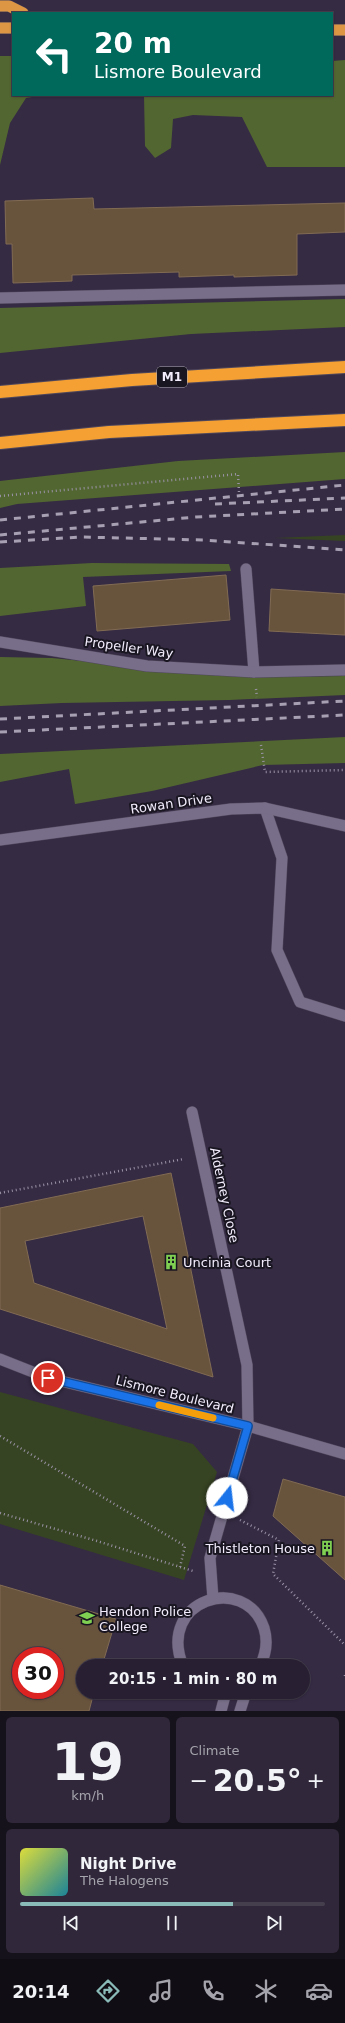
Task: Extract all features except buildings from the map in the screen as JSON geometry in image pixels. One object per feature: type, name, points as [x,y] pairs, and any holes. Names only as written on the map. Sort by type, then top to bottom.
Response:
[{"type":"highway","points":[[0,6],[9,6],[21,12]]},
{"type":"highway","points":[[0,28],[12,28]]},
{"type":"highway","points":[[333,30],[345,30]]},
{"type":"highway","name":"M1","points":[[0,392],[132,380],[345,367]]},
{"type":"highway","points":[[0,443],[109,432],[345,420]]},
{"type":"street","points":[[0,298],[345,290]]},
{"type":"street","points":[[246,569],[254,672]]},
{"type":"street","name":"Propeller Way","points":[[0,642],[147,666],[254,672],[345,670]]},
{"type":"street","points":[[265,808],[282,858],[277,950],[300,1002],[345,1016]]},
{"type":"street","name":"Rowan Drive","points":[[0,840],[231,809],[265,808],[345,826]]},
{"type":"street","name":"Alderney Close","points":[[192,1112],[247,1365],[248,1426],[210,1558],[213,1599]]},
{"type":"street","name":"Lismore Boulevard","points":[[0,1359],[48,1378],[248,1426],[345,1454]]},
{"type":"street","points":[[181,1659],[178,1653],[177,1638],[181,1625],[188,1613],[198,1604],[213,1599],[234,1600],[246,1605],[259,1618],[266,1634],[265,1653],[263,1659]]},
{"type":"street","points":[[221,1711],[224,1699]]},
{"type":"street","points":[[240,1711],[244,1699]]},
{"type":"path","points":[[0,496],[238,474],[239,492]]},
{"type":"path","points":[[262,745],[265,772],[345,770]]},
{"type":"path","points":[[0,1193],[202,1156]]},
{"type":"path","points":[[0,1436],[185,1546],[180,1567]]},
{"type":"path","points":[[223,1512],[280,1540],[272,1574],[345,1645]]},
{"type":"path","points":[[0,1513],[97,1541],[211,1577]]},
{"type":"green space","points":[[0,56],[12,56],[12,96],[38,96],[26,98],[10,123],[0,165]]},
{"type":"green space","points":[[345,60],[345,167],[267,167],[242,117],[193,115],[173,119],[171,148],[155,158],[145,146],[144,96],[333,96],[333,61]]},
{"type":"green space","points":[[345,299],[345,327],[191,334],[0,353],[0,308]]},
{"type":"green space","points":[[345,452],[345,479],[17,504],[0,508],[0,481],[178,461]]},
{"type":"green space","points":[[345,535],[345,541],[275,538]]},
{"type":"green space","points":[[92,563],[229,564],[231,571],[83,577],[86,606],[0,616],[0,568]]},
{"type":"green space","points":[[0,657],[52,658],[248,677],[345,676],[345,695],[229,700],[62,703],[0,706]]},
{"type":"green space","points":[[345,737],[345,763],[263,765],[152,791],[75,804],[69,769],[0,782],[0,754]]},
{"type":"green space","points":[[0,1392],[193,1444],[217,1472],[184,1580],[0,1524]]},
{"type":"railway","points":[[0,520],[345,485]]},
{"type":"railway","points":[[215,504],[345,498]]},
{"type":"railway","points":[[0,535],[196,517],[345,509]]},
{"type":"railway","points":[[0,542],[81,537],[204,540],[345,550]]},
{"type":"railway","points":[[0,719],[345,701]]},
{"type":"railway","points":[[0,732],[345,715]]},
{"type":"slow traffic","points":[[159,1405],[213,1418]]},
{"type":"place","name":"Uncinia Court","points":[[171,1262]]},
{"type":"place","name":"Thistleton House","points":[[327,1548]]},
{"type":"place","name":"Hendon Police College","points":[[87,1618]]},
{"type":"route","points":[[48,1378],[248,1426],[227,1498]]}]
